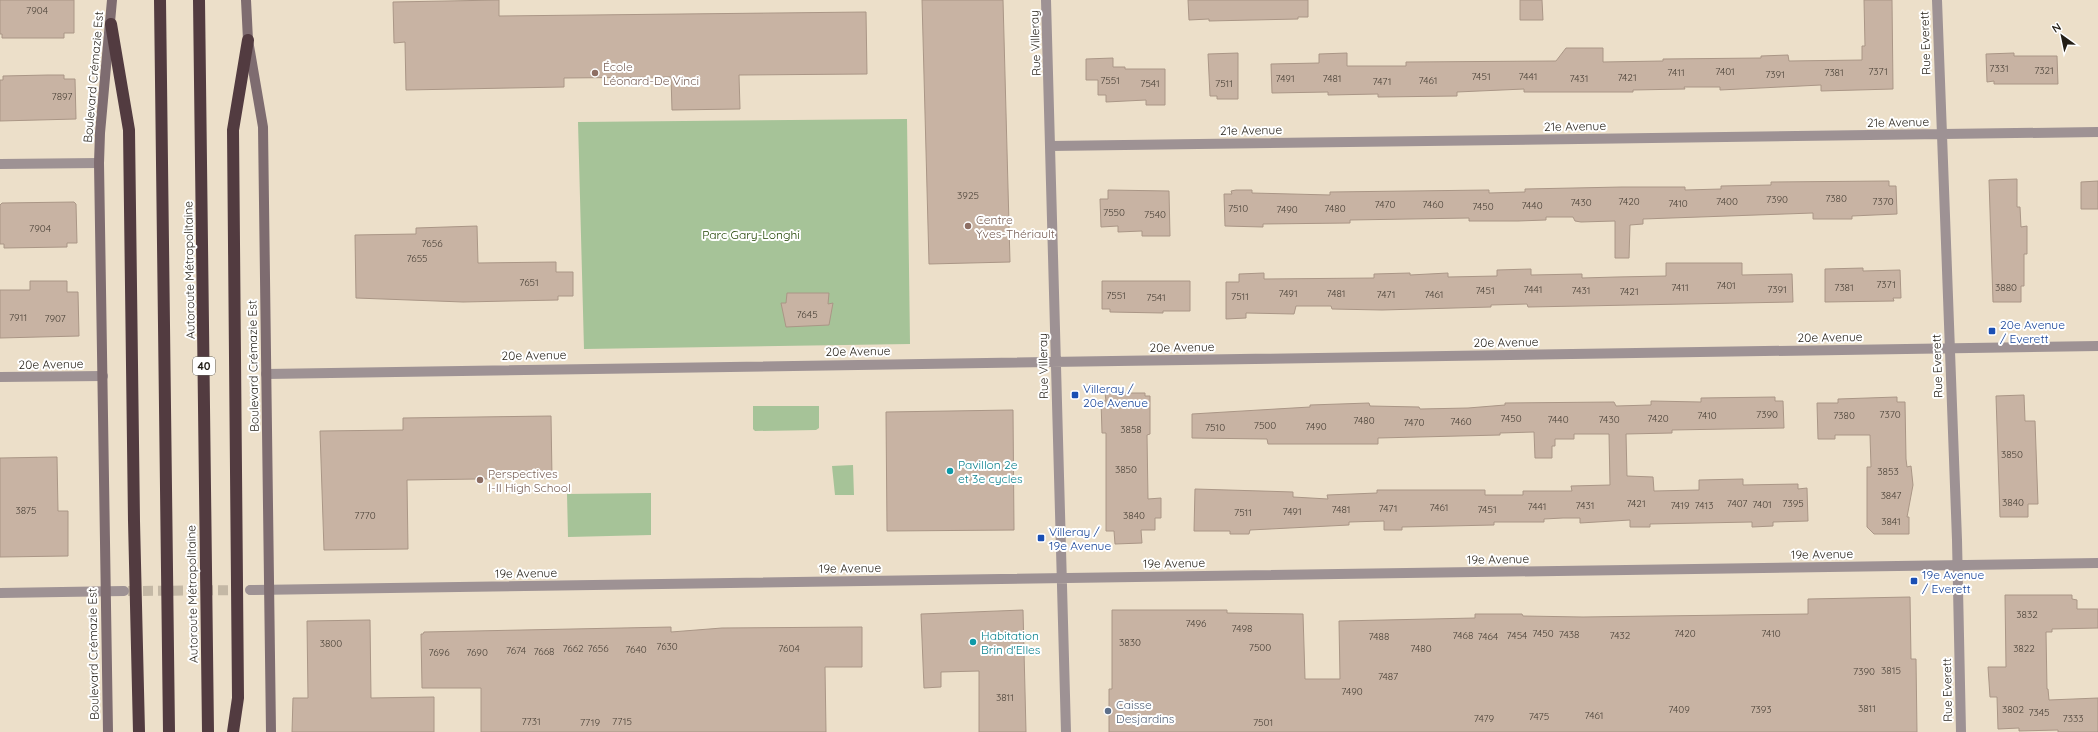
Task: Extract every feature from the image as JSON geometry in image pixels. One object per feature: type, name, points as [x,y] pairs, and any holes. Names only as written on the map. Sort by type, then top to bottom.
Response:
[{"type":"highway","name":"Autoroute Métropolitaine","points":[[160,0],[169,732]]},
{"type":"highway","name":"Autoroute Métropolitaine","points":[[200,0],[208,732]]},
{"type":"highway","points":[[111,24],[129,130],[139,732]]},
{"type":"highway","points":[[233,732],[238,698],[233,130],[248,40]]},
{"type":"main road","name":"Boulevard Crémazie Est","points":[[108,732],[99,163],[100,133],[112,0]]},
{"type":"main road","name":"Boulevard Crémazie Est","points":[[246,0],[248,40],[263,127],[271,732]]},
{"type":"street","name":"Rue Villeray","points":[[1046,0],[1066,732]]},
{"type":"street","name":"Rue Everett","points":[[1937,0],[1957,565],[1961,732]]},
{"type":"street","name":"21e Avenue","points":[[1051,146],[2098,132]]},
{"type":"street","points":[[0,164],[99,163]]},
{"type":"street","name":"20e Avenue","points":[[266,374],[2098,346]]},
{"type":"street","name":"20e Avenue","points":[[0,378],[103,376]]},
{"type":"street","name":"19e Avenue","points":[[250,590],[2098,563]]},
{"type":"street","points":[[0,593],[124,591]]},
{"type":"green space","name":"Parc Gary-Longhi","points":[[907,119],[910,344],[584,349],[578,122]]},
{"type":"green space","points":[[753,406],[819,406],[819,428],[816,430],[755,431],[753,429]]},
{"type":"green space","points":[[853,465],[854,495],[835,495],[832,466]]},
{"type":"green space","points":[[651,493],[651,535],[568,537],[567,494]]},
{"type":"building","points":[[0,0],[74,0],[74,33],[64,33],[64,38],[2,38],[2,34],[0,34]]},
{"type":"building","points":[[499,0],[499,16],[866,12],[867,74],[739,75],[740,109],[672,110],[671,77],[564,78],[564,87],[406,90],[405,42],[394,43],[393,2]]},
{"type":"building","points":[[922,0],[1003,0],[1010,262],[929,264]]},
{"type":"building","points":[[1188,0],[1308,0],[1308,17],[1298,17],[1298,19],[1189,20]]},
{"type":"building","points":[[1520,0],[1542,0],[1543,20],[1520,20]]},
{"type":"building","points":[[1864,0],[1892,0],[1893,89],[1821,91],[1821,85],[1720,90],[1720,87],[1684,87],[1685,89],[1633,90],[1633,92],[1524,92],[1524,89],[1457,92],[1457,96],[1378,97],[1378,94],[1328,95],[1328,92],[1272,93],[1271,64],[1319,63],[1319,54],[1347,53],[1347,66],[1406,66],[1406,62],[1556,61],[1566,48],[1603,48],[1603,62],[1663,61],[1663,59],[1761,58],[1761,56],[1788,55],[1789,61],[1862,60],[1862,46],[1865,46]]},
{"type":"building","points":[[1238,53],[1238,99],[1217,99],[1217,96],[1210,96],[1208,54]]},
{"type":"building","points":[[2014,53],[2014,56],[2057,56],[2058,84],[1994,84],[1994,81],[1987,82],[1986,54]]},
{"type":"building","points":[[1113,58],[1113,67],[1125,67],[1125,69],[1165,69],[1165,105],[1146,105],[1146,100],[1106,102],[1106,95],[1098,95],[1098,80],[1086,80],[1086,59]]},
{"type":"building","points":[[64,75],[64,79],[75,79],[76,119],[0,121],[0,80],[3,80],[3,76]]},
{"type":"building","points":[[2017,179],[2017,207],[2020,207],[2021,227],[2027,226],[2027,254],[2024,254],[2024,286],[2021,286],[2021,302],[1993,302],[1989,180]]},
{"type":"building","points":[[1889,181],[1889,186],[1896,186],[1897,214],[1852,216],[1852,219],[1813,219],[1813,213],[1643,219],[1643,224],[1630,225],[1629,258],[1615,258],[1615,221],[1581,222],[1575,221],[1573,217],[1546,217],[1546,220],[1518,221],[1469,221],[1469,218],[1350,220],[1350,223],[1263,224],[1263,227],[1225,226],[1224,194],[1232,194],[1231,191],[1236,190],[1252,190],[1252,193],[1330,195],[1330,192],[1489,190],[1489,193],[1525,192],[1525,189],[1622,187],[1685,187],[1685,190],[1721,189],[1721,186],[1771,185],[1771,182]]},
{"type":"building","points":[[2098,181],[2098,209],[2081,209],[2081,182]]},
{"type":"building","points":[[1108,190],[1169,191],[1170,236],[1142,236],[1142,231],[1118,232],[1118,226],[1101,227],[1100,199],[1108,199]]},
{"type":"building","points":[[74,202],[76,204],[77,243],[67,243],[67,247],[4,248],[4,244],[0,244],[0,205],[2,203]]},
{"type":"building","points":[[477,226],[478,263],[556,262],[556,272],[573,272],[573,296],[558,296],[558,300],[463,302],[356,298],[355,235],[416,234],[416,228]]},
{"type":"building","points":[[1666,263],[1742,263],[1742,275],[1792,274],[1793,302],[1528,307],[1527,304],[1491,305],[1491,307],[1382,310],[1332,309],[1331,306],[1296,306],[1294,314],[1246,313],[1246,318],[1226,319],[1226,282],[1239,282],[1239,274],[1264,273],[1264,279],[1374,278],[1374,274],[1410,273],[1410,275],[1448,273],[1448,277],[1497,276],[1497,270],[1531,269],[1531,275],[1582,274],[1582,278],[1666,276]]},
{"type":"building","points":[[1863,268],[1863,271],[1900,270],[1901,298],[1893,298],[1894,301],[1825,302],[1825,269]]},
{"type":"building","points":[[30,281],[67,281],[67,292],[78,292],[79,336],[0,338],[0,290],[30,290]]},
{"type":"building","points":[[1102,281],[1190,281],[1190,311],[1163,311],[1163,313],[1110,312],[1110,309],[1102,309]]},
{"type":"building","points":[[787,293],[829,293],[828,304],[833,303],[829,325],[786,327],[781,303],[786,303]]},
{"type":"building","points":[[1105,393],[1145,393],[1145,396],[1150,396],[1150,434],[1147,435],[1148,499],[1161,498],[1161,518],[1155,518],[1155,530],[1141,530],[1142,543],[1115,544],[1114,531],[1106,531],[1106,433],[1102,433],[1101,401],[1106,401]]},
{"type":"building","points":[[2024,395],[2025,421],[2035,421],[2038,504],[2028,504],[2028,517],[2000,517],[1996,396]]},
{"type":"building","points":[[1775,397],[1775,401],[1783,401],[1784,428],[1672,430],[1672,433],[1626,434],[1627,476],[1653,477],[1654,491],[1699,490],[1699,480],[1743,479],[1743,485],[1798,484],[1798,489],[1807,488],[1808,521],[1773,522],[1773,526],[1752,527],[1752,522],[1650,524],[1650,527],[1630,527],[1630,520],[1580,523],[1580,518],[1563,518],[1544,519],[1544,522],[1494,522],[1494,525],[1402,527],[1402,530],[1384,530],[1384,521],[1349,522],[1349,525],[1250,530],[1249,534],[1230,534],[1230,531],[1194,531],[1195,489],[1293,492],[1293,497],[1328,499],[1327,495],[1377,493],[1377,490],[1485,490],[1485,495],[1523,495],[1523,491],[1572,491],[1571,486],[1610,485],[1609,434],[1574,434],[1574,439],[1555,439],[1555,446],[1552,446],[1552,458],[1535,458],[1534,432],[1500,433],[1500,435],[1378,438],[1378,444],[1268,444],[1267,439],[1192,438],[1192,414],[1310,407],[1310,405],[1369,403],[1370,406],[1419,407],[1420,409],[1468,408],[1505,405],[1505,403],[1614,402],[1616,406],[1651,405],[1651,401],[1701,402],[1701,398]]},
{"type":"building","points":[[1897,397],[1897,402],[1905,402],[1906,459],[1907,467],[1911,466],[1913,485],[1907,517],[1909,517],[1909,534],[1874,534],[1867,527],[1867,467],[1871,467],[1870,435],[1835,435],[1835,439],[1818,439],[1817,403],[1838,403],[1838,399]]},
{"type":"building","name":"Pavillon 2e et 3e cycles","points":[[1013,410],[1014,530],[887,531],[886,412]]},
{"type":"building","points":[[551,416],[552,478],[407,480],[408,549],[324,550],[320,431],[403,430],[403,418]]},
{"type":"building","points":[[57,457],[58,511],[68,511],[68,556],[0,557],[0,458]]},
{"type":"building","points":[[2005,595],[2072,595],[2072,599],[2077,600],[2077,609],[2098,609],[2098,628],[2052,629],[2052,632],[2046,632],[2047,689],[2049,700],[2098,698],[2098,732],[2058,732],[2058,730],[2019,731],[2019,728],[1998,729],[1997,697],[1990,697],[1988,667],[2006,667]]},
{"type":"building","points":[[1910,597],[1911,659],[1916,659],[1917,732],[1109,732],[1109,689],[1112,689],[1112,610],[1227,610],[1227,613],[1303,614],[1305,679],[1340,679],[1339,621],[1475,618],[1475,614],[1522,614],[1523,616],[1583,617],[1808,614],[1808,599]]},
{"type":"building","name":"Habitation Brin d'Elles","points":[[1023,610],[1026,732],[979,732],[979,671],[941,672],[941,687],[924,688],[921,614]]},
{"type":"building","points":[[370,620],[371,698],[434,697],[434,732],[292,732],[293,698],[308,698],[307,621]]},
{"type":"building","points":[[671,627],[671,632],[722,628],[862,627],[862,667],[825,667],[826,732],[481,732],[481,688],[422,688],[421,634],[424,632]]},
{"type":"tunnel","points":[[128,591],[250,590]]},
{"type":"place","name":"École Léonard-De Vinci","points":[[595,73]]},
{"type":"place","name":"Centre Yves-Thériault","points":[[968,226]]},
{"type":"place","name":"20e Avenue / Everett","points":[[1992,331]]},
{"type":"place","name":"Villeray / 20e Avenue","points":[[1075,395]]},
{"type":"place","name":"Pavillon 2e et 3e cycles","points":[[950,471]]},
{"type":"place","name":"Perspectives I-II High School","points":[[480,480]]},
{"type":"place","name":"Villeray / 19e Avenue","points":[[1041,538]]},
{"type":"place","name":"19e Avenue / Everett","points":[[1914,581]]},
{"type":"place","name":"Habitation Brin d'Elles","points":[[973,642]]},
{"type":"place","name":"Caisse Desjardins","points":[[1108,711]]}]
